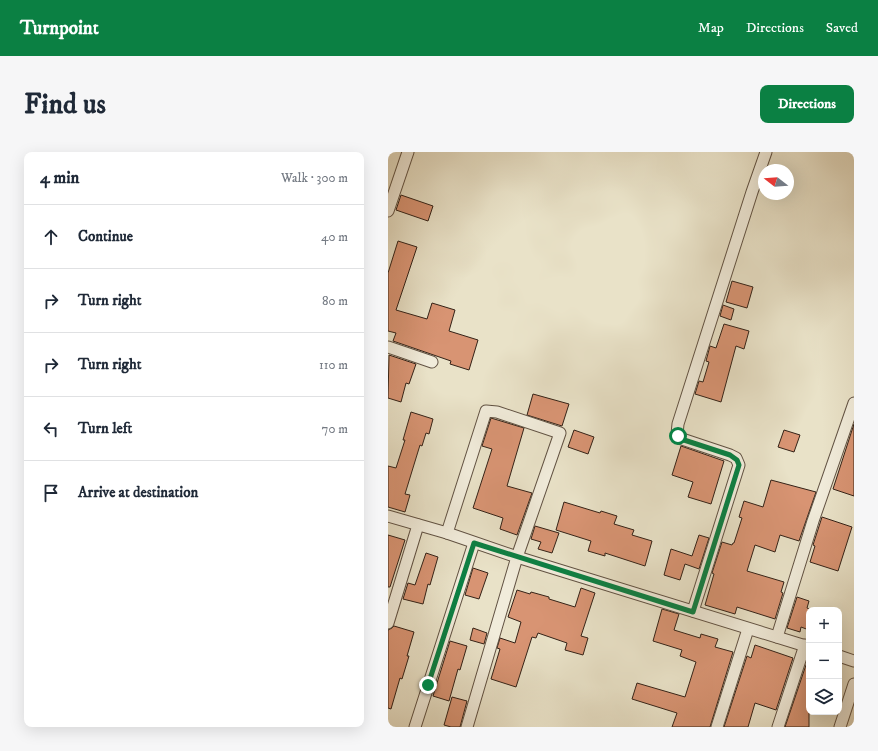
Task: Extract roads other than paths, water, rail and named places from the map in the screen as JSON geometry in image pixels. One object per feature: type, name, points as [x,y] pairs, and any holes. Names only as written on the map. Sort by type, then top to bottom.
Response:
[{"type":"street","points":[[388,211],[408,152]]},
{"type":"street","points":[[693,612],[739,465],[737,460],[730,455],[679,438],[677,434],[678,424],[766,152]]},
{"type":"street","points":[[388,347],[432,362]]},
{"type":"street","points":[[777,637],[813,521],[854,403]]},
{"type":"street","points":[[447,533],[486,411],[497,412],[560,433],[517,557],[467,727]]},
{"type":"street","points":[[389,519],[447,533],[517,557],[806,646]]},
{"type":"street","points":[[388,623],[418,525]]},
{"type":"street","points":[[415,727],[474,543]]},
{"type":"street","points":[[717,727],[748,628]]},
{"type":"street","points":[[778,727],[806,649]]},
{"type":"street","points":[[842,657],[854,661]]},
{"type":"street","points":[[840,727],[854,684]]}]
